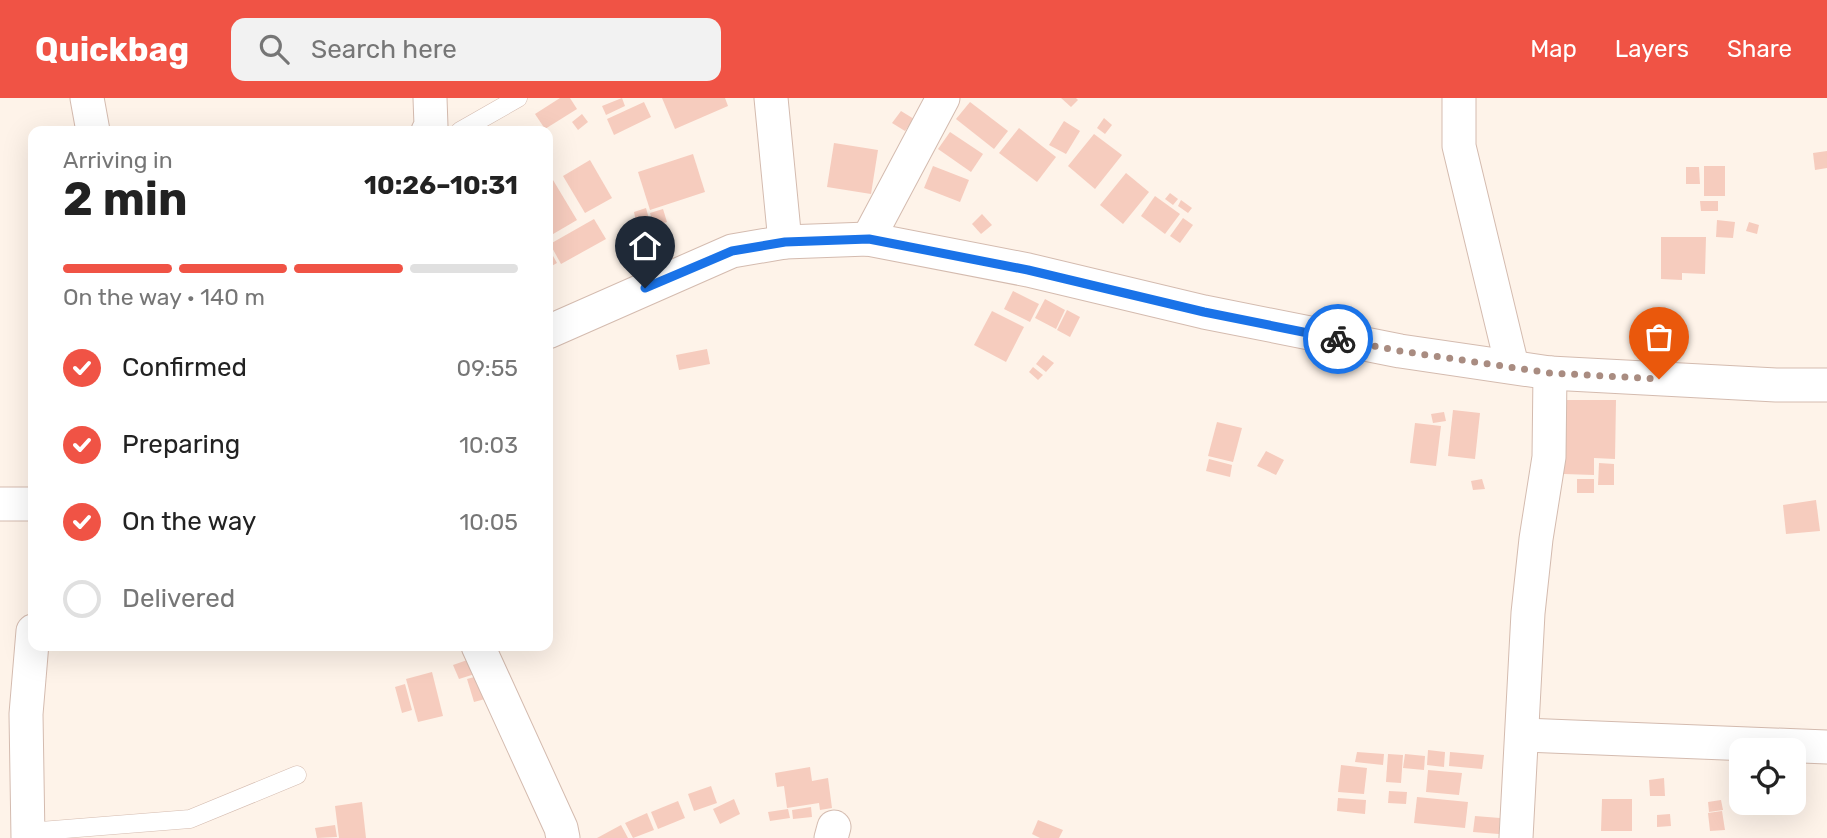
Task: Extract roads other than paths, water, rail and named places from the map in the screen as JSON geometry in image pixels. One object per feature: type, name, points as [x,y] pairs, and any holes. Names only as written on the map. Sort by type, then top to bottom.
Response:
[{"type":"street","points":[[87,98],[92,126]]},
{"type":"street","points":[[430,98],[430,126]]},
{"type":"street","points":[[771,98],[785,242]]},
{"type":"street","points":[[869,239],[943,98]]},
{"type":"street","points":[[1460,98],[1459,146],[1512,366]]},
{"type":"street","points":[[553,330],[732,251],[785,242],[869,239],[1028,270],[1204,312],[1400,351],[1550,373],[1776,385],[1827,385]]},
{"type":"street","points":[[1516,838],[1528,613],[1549,457],[1550,373]]},
{"type":"street","points":[[0,504],[28,504]]},
{"type":"street","points":[[28,835],[26,714],[31,651]]},
{"type":"street","points":[[480,651],[561,828],[563,838]]},
{"type":"street","points":[[1522,735],[1827,747]]},
{"type":"lane","points":[[469,126],[518,98]]},
{"type":"lane","points":[[28,835],[190,819],[297,775]]}]
